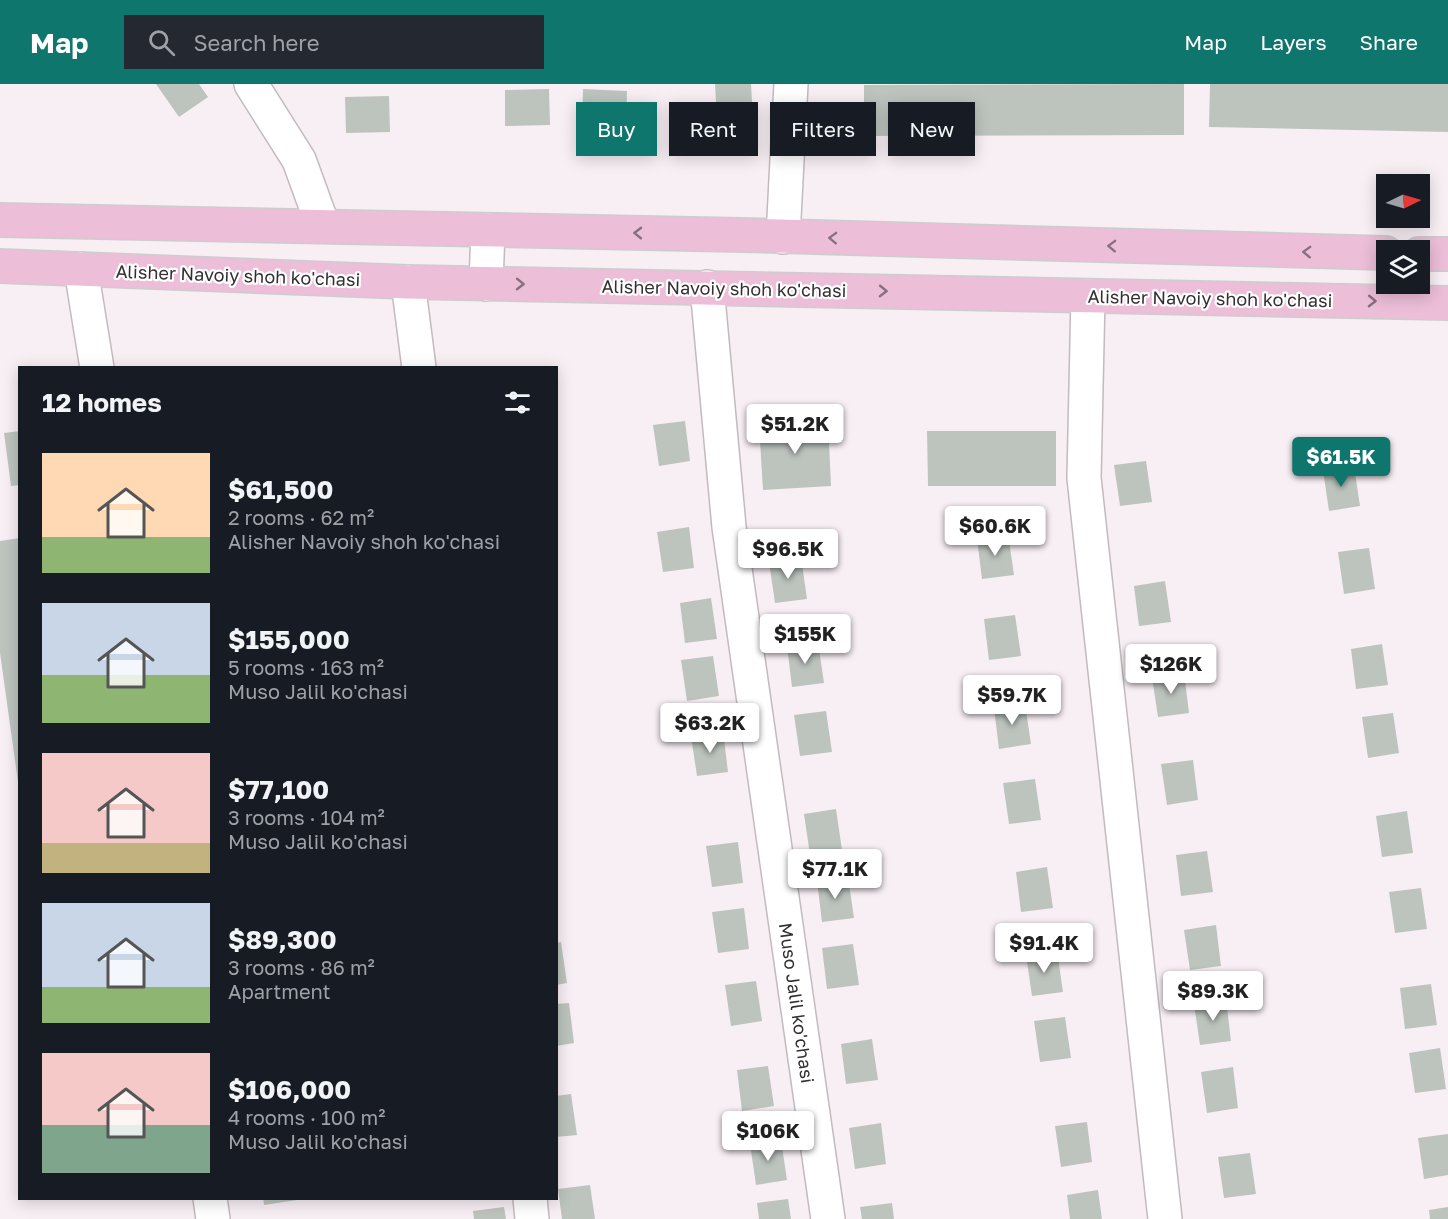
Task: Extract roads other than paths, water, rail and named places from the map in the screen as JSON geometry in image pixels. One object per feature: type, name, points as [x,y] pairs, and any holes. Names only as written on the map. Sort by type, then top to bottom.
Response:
[{"type":"main road","points":[[0,220],[1376,253]]},
{"type":"main road","points":[[1430,254],[1448,254]]},
{"type":"main road","name":"Alisher Navoiy shoh ko'chasi","points":[[0,266],[486,284],[707,286],[1448,303]]},
{"type":"street","points":[[250,84],[299,160],[323,226]]},
{"type":"street","points":[[783,237],[791,84]]},
{"type":"street","points":[[486,284],[488,230]]},
{"type":"street","points":[[81,269],[96,366]]},
{"type":"street","points":[[408,282],[419,366]]},
{"type":"street","name":"Muso Jalil ko'chasi","points":[[707,286],[729,527],[828,1219]]},
{"type":"street","points":[[1088,296],[1084,478],[1165,1219]]},
{"type":"street","points":[[210,1200],[213,1219]]},
{"type":"street","points":[[530,1200],[532,1219]]}]
